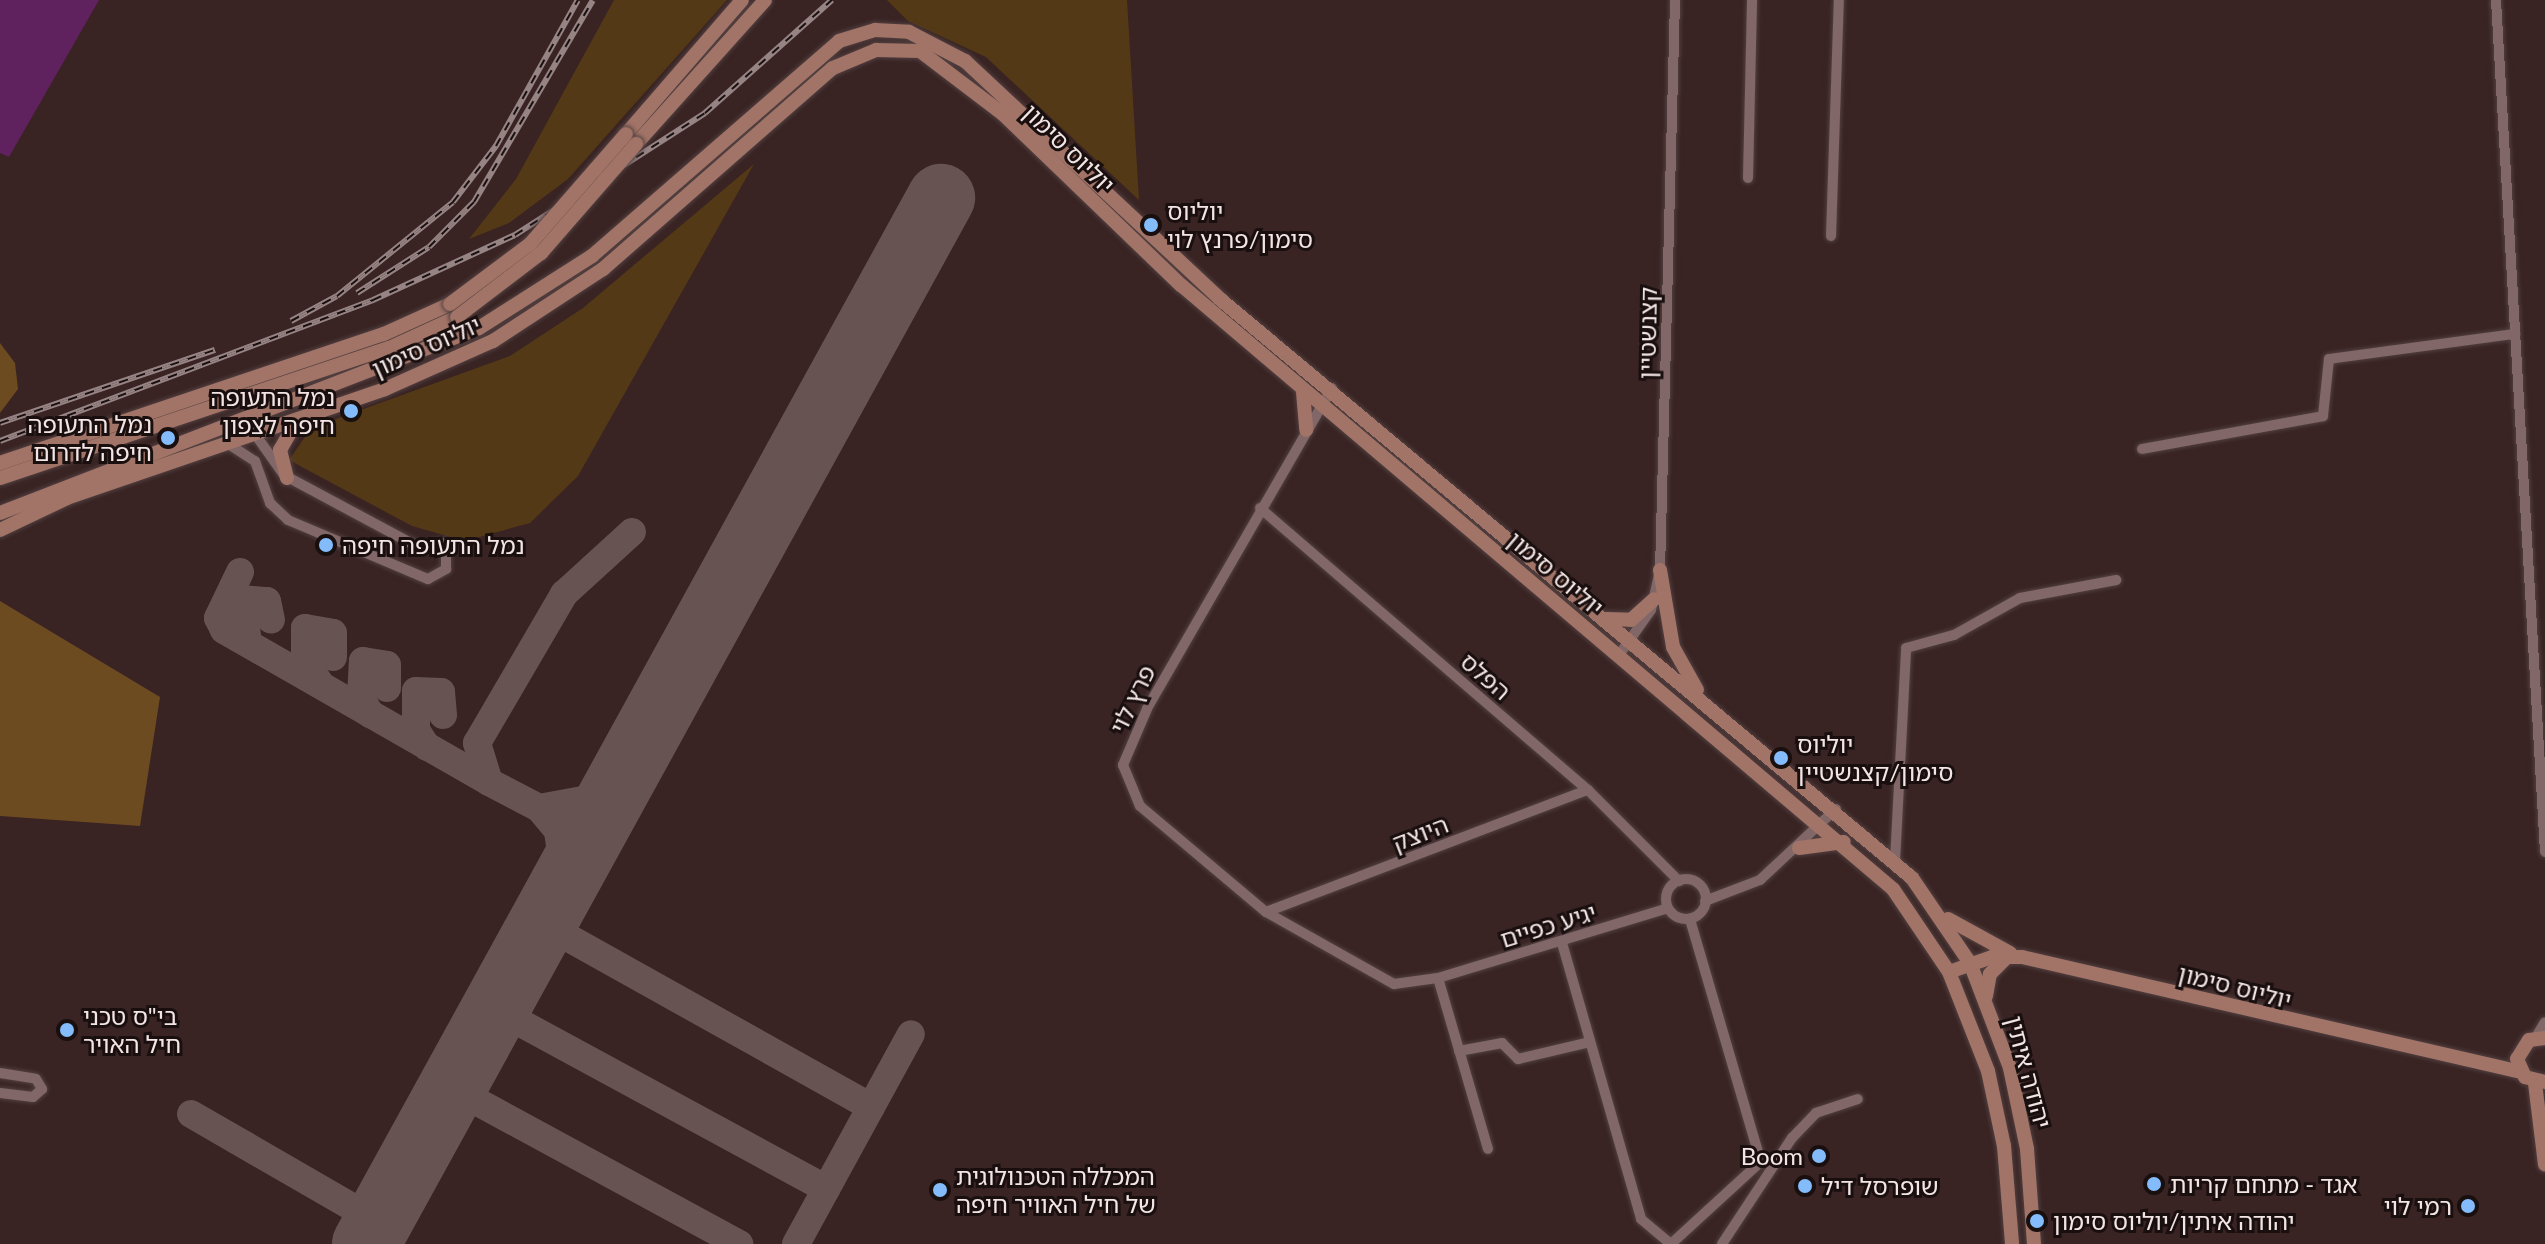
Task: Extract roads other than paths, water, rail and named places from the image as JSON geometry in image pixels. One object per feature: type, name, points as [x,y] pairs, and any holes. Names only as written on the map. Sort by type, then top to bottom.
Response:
[{"type":"street","points":[[631,139],[742,0]]},
{"type":"street","points":[[0,478],[389,348],[454,311],[530,244],[765,0]]},
{"type":"street","name":"קצנשטיין","points":[[1619,655],[1632,640],[1654,599],[1660,570],[1675,0]]},
{"type":"street","points":[[1748,178],[1752,0]]},
{"type":"street","points":[[1831,236],[1839,0]]},
{"type":"street","points":[[2496,0],[2545,852]]},
{"type":"street","name":"יוליוס סימון","points":[[0,513],[68,481],[245,420],[435,349],[549,288],[829,48],[856,34],[892,29],[965,61],[1176,261],[1836,809],[1895,861],[1934,907],[1970,963]]},
{"type":"street","name":"יוליוס סימון","points":[[0,530],[67,498],[259,435],[444,365],[525,323],[603,269],[833,68],[893,47],[920,51],[960,76],[1321,405],[1844,842],[1907,905],[1949,972],[1970,963],[2015,956],[2521,1072]]},
{"type":"street","points":[[0,463],[454,311]]},
{"type":"street","points":[[2142,449],[2323,416],[2329,359],[2515,334]]},
{"type":"street","points":[[1297,384],[1309,405],[1306,430]]},
{"type":"street","name":"פרץ לוי","points":[[1332,388],[1260,508],[1123,765],[1140,806],[1266,912],[1362,972],[1394,984],[1438,978]]},
{"type":"street","points":[[1306,430],[1325,417],[1340,419]]},
{"type":"street","points":[[230,445],[255,461],[270,503],[288,520],[428,579],[446,569],[446,543],[420,548],[287,478],[259,435],[245,420]]},
{"type":"street","points":[[287,478],[280,450],[298,421]]},
{"type":"street","name":"הפלס","points":[[1260,508],[1588,790],[1679,881]]},
{"type":"street","points":[[1660,570],[1672,646],[1706,704]]},
{"type":"street","points":[[1895,861],[1906,648],[1954,635],[2020,598],[2116,580]]},
{"type":"street","points":[[1605,618],[1631,620],[1654,599]]},
{"type":"street","name":"היוצק","points":[[1266,912],[1588,790]]},
{"type":"street","points":[[1690,919],[1705,901],[1760,880],[1799,848],[1836,809]]},
{"type":"street","points":[[1799,848],[1844,842]]},
{"type":"street","points":[[1562,943],[1641,1219],[1671,1244],[1756,1166],[1758,1152],[1690,919],[1668,908],[1666,895],[1679,881],[1698,884],[1705,901]]},
{"type":"street","points":[[1934,907],[1980,942],[2015,956],[1987,980],[1989,1008]]},
{"type":"street","name":"יגיע כפיים","points":[[1438,978],[1562,943],[1668,908]]},
{"type":"street","name":"יהודה איתין","points":[[1970,963],[1989,1008],[2020,1106],[2034,1244]]},
{"type":"street","name":"יהודה איתין","points":[[1949,972],[1997,1106],[2012,1244]]},
{"type":"street","points":[[1438,978],[1488,1149]]},
{"type":"street","points":[[2490,1067],[2541,1038],[2545,1022]]},
{"type":"street","points":[[1459,1051],[1502,1043],[1518,1059],[1590,1042]]},
{"type":"street","points":[[2519,1051],[2521,1072],[2540,1082],[2545,1164]]},
{"type":"street","points":[[0,1073],[36,1079],[42,1089],[33,1097],[0,1093]]},
{"type":"street","points":[[1722,1244],[1792,1138],[1816,1113],[1858,1099]]},
{"type":"railway","points":[[291,321],[337,296],[453,202],[496,146],[578,0]]},
{"type":"railway","points":[[357,293],[429,247],[474,202],[593,0]]},
{"type":"railway","points":[[0,441],[373,300],[515,235],[705,113],[832,0]]},
{"type":"railway","points":[[0,423],[215,350]]},
{"type":"place","name":"יוליוס סימון/פרנץ לוי","points":[[1151,225]]},
{"type":"place","name":"נמל התעופה חיפה לצפון","points":[[351,411]]},
{"type":"place","name":"נמל התעופה חיפה לדרום","points":[[168,438]]},
{"type":"place","name":"נמל התעופה חיפה","points":[[326,545]]},
{"type":"place","name":"יוליוס סימון/קצנשטיין","points":[[1781,758]]},
{"type":"place","name":"בי\"ס טכני חיל האויר","points":[[67,1030]]},
{"type":"place","name":"Boom","points":[[1819,1156]]},
{"type":"place","name":"אגד - מתחם קריות","points":[[2154,1184]]},
{"type":"place","name":"שופרסל דיל","points":[[1805,1186]]},
{"type":"place","name":"המכללה הטכנולוגית של חיל האוויר חיפה","points":[[940,1190]]},
{"type":"place","name":"רמי לוי","points":[[2468,1206]]},
{"type":"place","name":"יהודה איתין/יוליוס סימון","points":[[2037,1221]]}]
